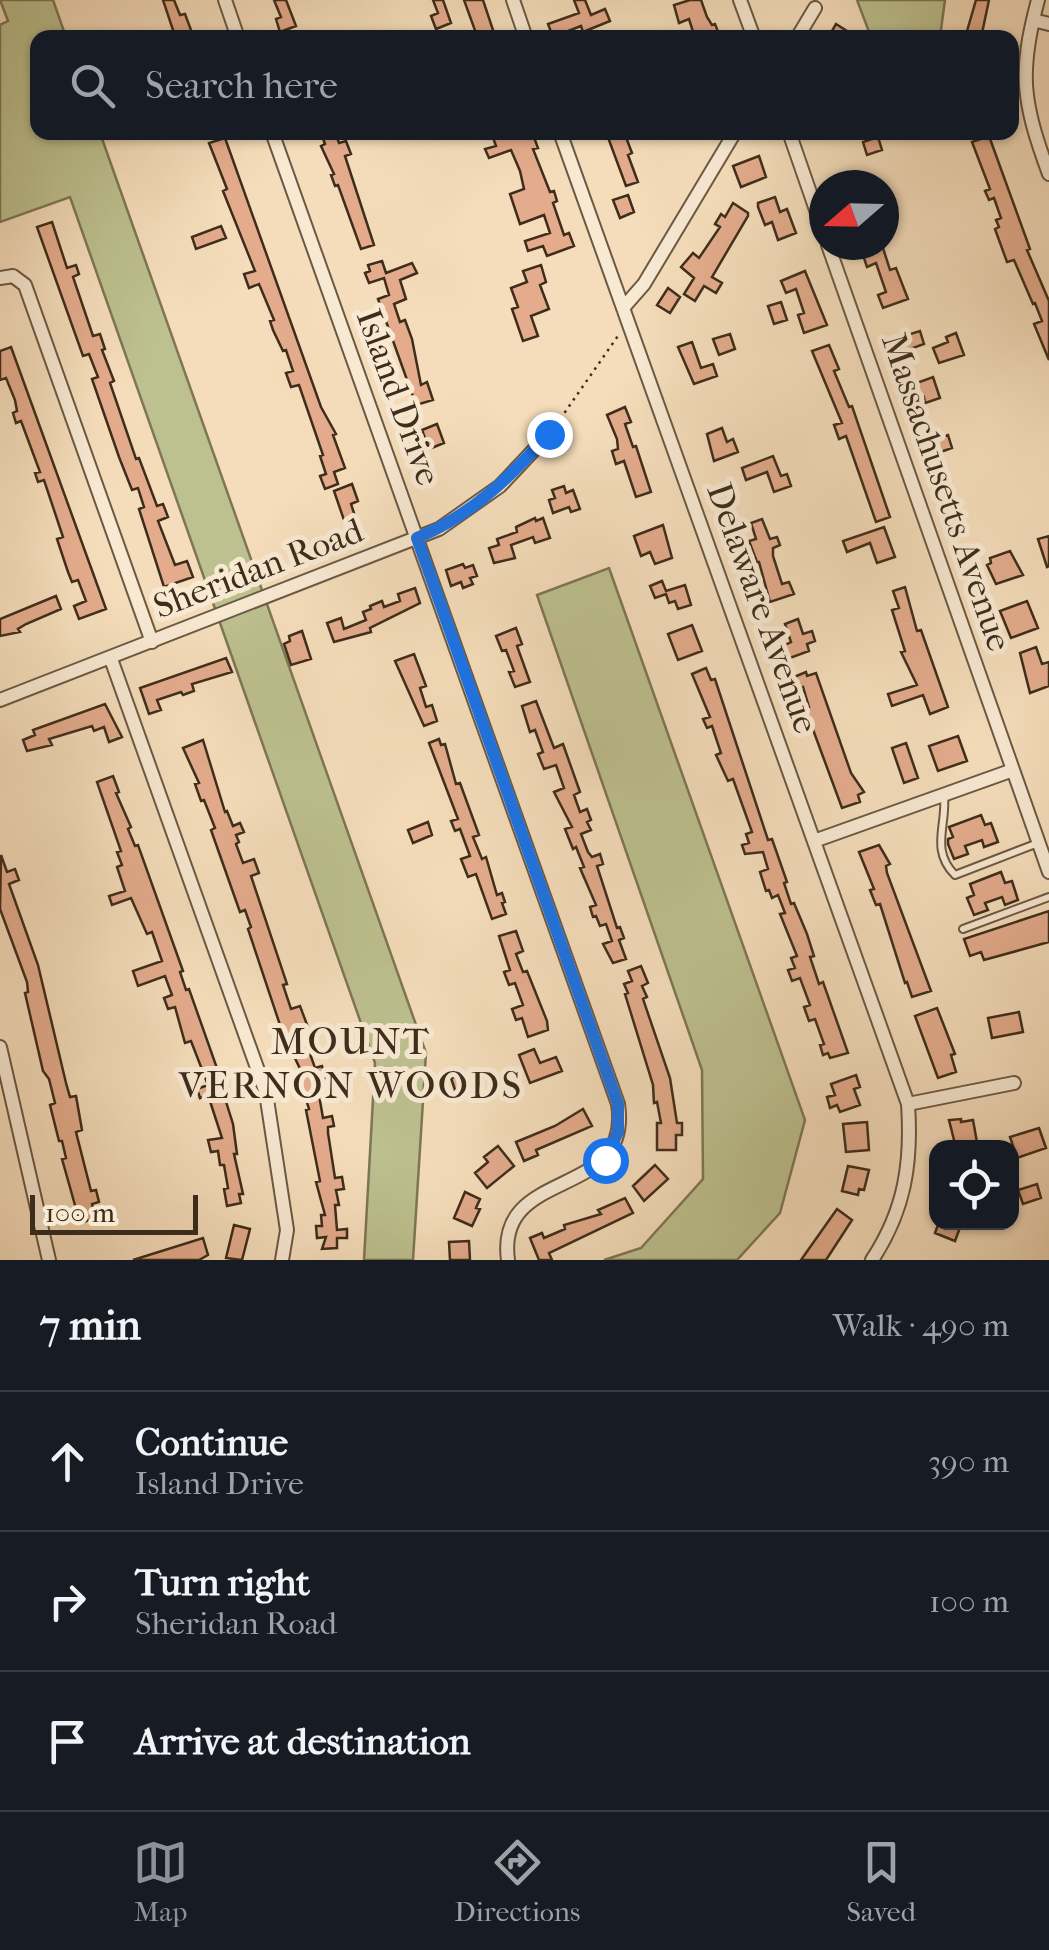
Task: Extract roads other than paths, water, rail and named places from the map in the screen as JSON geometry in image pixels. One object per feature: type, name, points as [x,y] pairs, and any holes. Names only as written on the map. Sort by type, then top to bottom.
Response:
[{"type":"street","points":[[225,0],[235,30]]},
{"type":"street","points":[[513,0],[523,30]]},
{"type":"street","points":[[740,0],[751,30]]},
{"type":"street","points":[[1038,0],[1026,54],[1024,85],[1031,125],[1049,174]]},
{"type":"street","points":[[801,30],[815,8]]},
{"type":"street","points":[[1033,20],[1049,24]]},
{"type":"street","name":"Island Drive","points":[[275,140],[620,1111],[618,1132],[605,1160],[587,1174],[536,1196],[519,1212],[508,1236],[508,1260]]},
{"type":"street","name":"Delaware Avenue","points":[[563,140],[908,1104],[908,1179],[900,1209],[872,1260]]},
{"type":"street","points":[[625,313],[729,140]]},
{"type":"street","points":[[792,140],[809,190]]},
{"type":"street","name":"Massachusetts Avenue","points":[[833,260],[1049,872]]},
{"type":"street","points":[[0,278],[14,276],[25,286],[152,642]]},
{"type":"street","name":"Sheridan Road","points":[[0,700],[439,529],[500,486],[549,434]]},
{"type":"street","points":[[111,658],[266,1092],[287,1230],[282,1260]]},
{"type":"street","points":[[814,841],[1013,770]]},
{"type":"street","points":[[0,1047],[48,1260]]},
{"type":"street","points":[[908,1104],[1014,1083]]},
{"type":"lane","points":[[944,796],[946,816],[938,843],[955,875],[1039,842]]},
{"type":"lane","points":[[963,929],[1049,897]]},
{"type":"district","name":"MOUNT VERNON WOODS","points":[[351,1063]]}]
